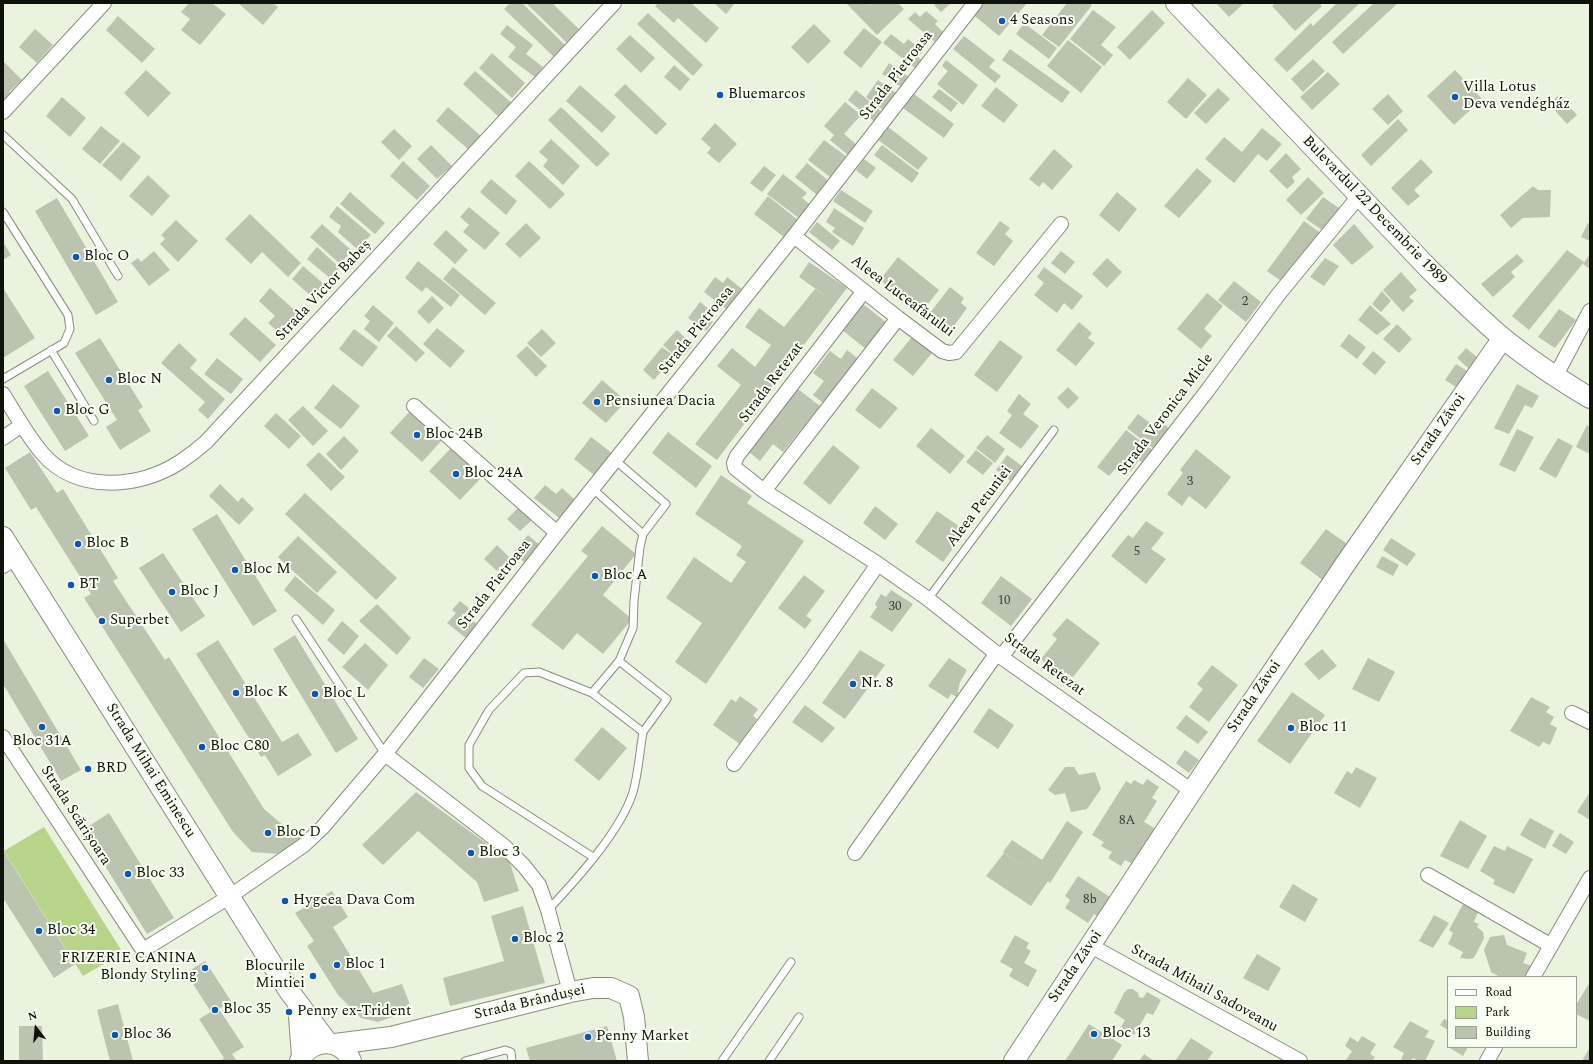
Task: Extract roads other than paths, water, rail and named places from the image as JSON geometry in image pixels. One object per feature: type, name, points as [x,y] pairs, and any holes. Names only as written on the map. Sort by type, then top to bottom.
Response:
[{"type":"street","points":[[3,112],[104,3]]},
{"type":"street","name":"Strada Victor Babeș","points":[[3,394],[22,425],[43,454],[63,471],[80,478],[98,482],[121,483],[151,476],[179,463],[206,442],[614,3]]},
{"type":"street","name":"Strada Pietroasa","points":[[229,897],[304,845],[322,828],[385,754],[557,533],[794,236],[975,3]]},
{"type":"street","name":"Bulevardul 22 Decembrie 1989","points":[[1176,3],[1430,270],[1503,338],[1555,377],[1590,398]]},
{"type":"street","name":"Strada Veronica Micle","points":[[855,853],[999,655],[1193,410],[1278,295],[1359,196]]},
{"type":"street","name":"Aleea Luceafărului","points":[[794,236],[898,318],[942,351],[949,353],[956,352],[1061,224]]},
{"type":"street","name":"Strada Retezat","points":[[864,291],[737,456],[734,463],[735,468],[764,491],[878,564],[928,599],[999,655],[1192,791]]},
{"type":"street","points":[[1555,377],[1590,312]]},
{"type":"street","points":[[764,491],[898,318]]},
{"type":"street","name":"Strada Zăvoi","points":[[1014,1061],[1192,791],[1348,560],[1503,338]]},
{"type":"street","points":[[414,406],[557,533]]},
{"type":"street","points":[[3,438],[22,425]]},
{"type":"street","name":"Strada Mihai Eminescu","points":[[3,537],[10,562],[298,1004],[332,1044],[347,1053],[351,1061]]},
{"type":"street","points":[[734,764],[807,666],[878,564]]},
{"type":"street","points":[[1572,713],[1590,722]]},
{"type":"street","name":"Strada Scărișoara","points":[[3,737],[143,950],[229,897]]},
{"type":"street","points":[[385,754],[504,846],[524,866],[539,885],[548,910],[570,992]]},
{"type":"street","points":[[1428,875],[1550,945]]},
{"type":"street","points":[[1534,976],[1550,945],[1590,878]]},
{"type":"street","name":"Strada Mihail Sadoveanu","points":[[1091,946],[1300,1061]]},
{"type":"street","name":"Strada Brândușei","points":[[301,1058],[314,1046],[390,1037],[570,992],[593,988],[611,988],[629,996],[634,1017],[638,1061]]},
{"type":"street","name":"Strada Mihai Eminescu","points":[[298,1004],[301,1058]]},
{"type":"street","name":"Strada Brândușei","points":[[359,1061],[390,1037]]},
{"type":"street","points":[[1487,1061],[1494,1048]]},
{"type":"lane","points":[[3,135],[72,199],[118,276]]},
{"type":"lane","points":[[3,212],[68,316],[70,328],[64,343],[3,379]]},
{"type":"lane","points":[[51,350],[94,421]]},
{"type":"lane","name":"Aleea Petuniei","points":[[928,599],[1054,430]]},
{"type":"lane","points":[[592,693],[619,660],[633,628],[634,601],[640,547],[643,534],[666,504],[615,460]]},
{"type":"lane","points":[[593,489],[643,534]]},
{"type":"lane","points":[[296,619],[385,754]]},
{"type":"lane","points":[[548,910],[570,886],[620,821],[633,792],[643,732],[667,699],[619,660]]},
{"type":"lane","points":[[593,857],[482,786],[469,768],[469,746],[489,710],[524,673],[539,672],[592,693],[643,732]]},
{"type":"lane","points":[[722,1061],[791,962]]},
{"type":"lane","points":[[768,1061],[799,1017]]},
{"type":"lane","points":[[465,1061],[505,1050],[510,1052],[512,1061]]},
{"type":"place","name":"4 Seasons","points":[[1002,21]]},
{"type":"place","name":"Bluemarcos","points":[[720,95]]},
{"type":"place","name":"Villa Lotus Deva vendégház","points":[[1455,97]]},
{"type":"place","name":"Bloc O","points":[[76,257]]},
{"type":"place","name":"Bloc N","points":[[109,380]]},
{"type":"place","name":"Pensiunea Dacia","points":[[597,402]]},
{"type":"place","name":"Bloc G","points":[[57,411]]},
{"type":"place","name":"Bloc 24B","points":[[417,435]]},
{"type":"place","name":"Bloc 24A","points":[[456,474]]},
{"type":"place","name":"Bloc B","points":[[78,544]]},
{"type":"place","name":"Bloc M","points":[[235,570]]},
{"type":"place","name":"Bloc A","points":[[595,576]]},
{"type":"place","name":"BT","points":[[71,585]]},
{"type":"place","name":"Bloc J","points":[[172,592]]},
{"type":"place","name":"Superbet","points":[[102,621]]},
{"type":"place","name":"Nr. 8","points":[[853,684]]},
{"type":"place","name":"Bloc K","points":[[236,693]]},
{"type":"place","name":"Bloc L","points":[[315,694]]},
{"type":"place","name":"Bloc 31A","points":[[42,727]]},
{"type":"place","name":"Bloc 11","points":[[1291,728]]},
{"type":"place","name":"Bloc C80","points":[[202,747]]},
{"type":"place","name":"BRD","points":[[88,769]]},
{"type":"place","name":"Bloc D","points":[[268,833]]},
{"type":"place","name":"Bloc 3","points":[[471,853]]},
{"type":"place","name":"Bloc 33","points":[[128,874]]},
{"type":"place","name":"Hygeea Dava Com","points":[[285,901]]},
{"type":"place","name":"Bloc 34","points":[[39,931]]},
{"type":"place","name":"Bloc 2","points":[[515,939]]},
{"type":"place","name":"Bloc 1","points":[[337,965]]},
{"type":"place","name":"FRIZERIE CANINA Blondy Styling","points":[[205,968]]},
{"type":"place","name":"Blocurile Mintiei","points":[[313,976]]},
{"type":"place","name":"Bloc 35","points":[[215,1010]]},
{"type":"place","name":"Penny ex-Trident","points":[[289,1012]]},
{"type":"place","name":"Bloc 13","points":[[1094,1034]]},
{"type":"place","name":"Bloc 36","points":[[115,1035]]},
{"type":"place","name":"Penny Market","points":[[588,1037]]}]
